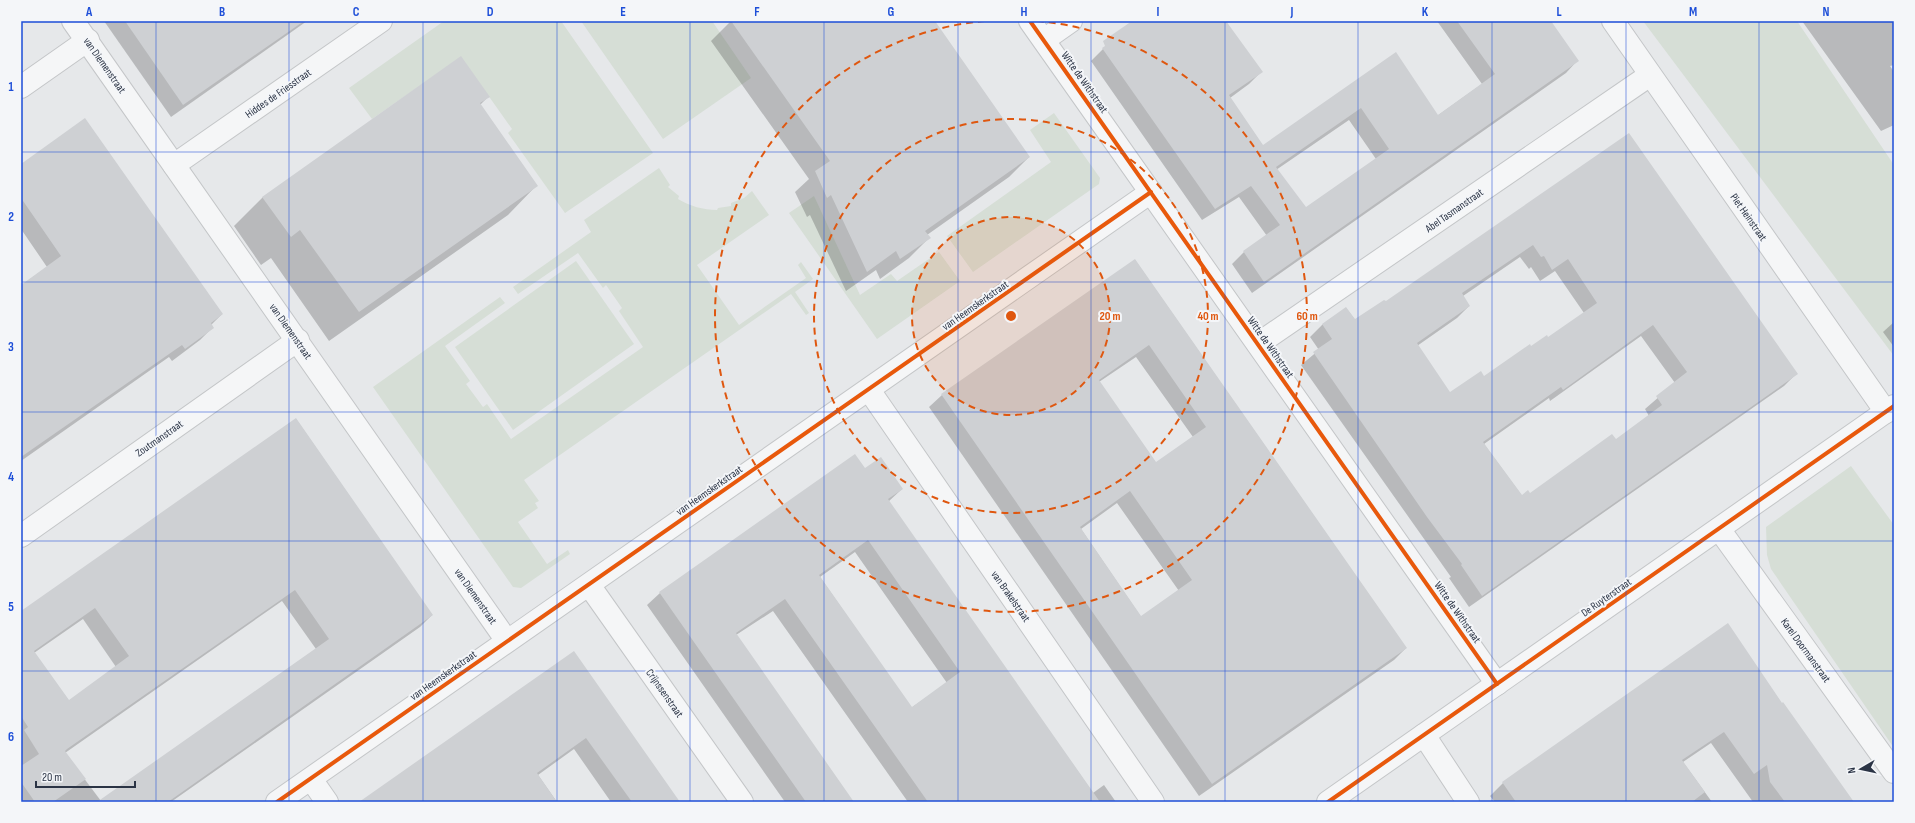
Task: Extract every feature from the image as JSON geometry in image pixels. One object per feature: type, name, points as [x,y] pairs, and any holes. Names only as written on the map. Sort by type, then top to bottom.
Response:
[{"type":"street","name":"van Diemenstraat","points":[[73,21],[88,40],[507,641]]},
{"type":"street","name":"Hiddes de Friesstraat","points":[[174,165],[381,21]]},
{"type":"street","name":"Witte de Withstraat","points":[[1030,21],[1497,684]]},
{"type":"street","points":[[1044,40],[1071,21]]},
{"type":"street","name":"Piet Heinstraat","points":[[1613,21],[1650,75],[1890,409]]},
{"type":"street","points":[[21,87],[88,40]]},
{"type":"street","name":"Abel Tasmanstraat","points":[[1258,344],[1650,75]]},
{"type":"street","name":"van Heemskerkstraat","points":[[277,802],[1151,192]]},
{"type":"street","name":"Zoutmanstraat","points":[[21,536],[298,340]]},
{"type":"street","name":"van Brakelstraat","points":[[868,390],[1153,802]]},
{"type":"street","name":"De Ruyterstraat","points":[[1328,802],[1890,409]]},
{"type":"street","name":"Karel Doormanstraat","points":[[1719,529],[1894,772]]},
{"type":"street","name":"Crijnssenstraat","points":[[589,584],[742,802]]},
{"type":"street","points":[[1424,735],[1468,802]]},
{"type":"street","points":[[311,779],[327,802]]},
{"type":"shaded area","points":[[444,21],[561,21],[653,153],[565,213],[508,133],[512,129],[461,57],[372,119],[349,88]]},
{"type":"shaded area","points":[[581,21],[712,21],[751,78],[663,139]]},
{"type":"shaded area","points":[[1643,21],[1797,21],[1894,165],[1894,356]]},
{"type":"shaded area","points":[[1054,113],[1100,178],[1099,184],[973,272],[947,236],[1051,162],[1030,130]]},
{"type":"shaded area","points":[[659,168],[670,185],[668,187],[679,196],[678,199],[687,204],[717,210],[718,208],[731,206],[731,203],[744,198],[752,191],[769,215],[697,265],[739,325],[806,278],[798,265],[801,262],[813,279],[795,292],[809,313],[806,315],[791,294],[524,480],[539,501],[535,503],[538,508],[518,522],[547,564],[568,550],[570,554],[521,588],[513,587],[373,387],[500,297],[505,303],[445,346],[470,381],[466,384],[483,407],[487,404],[511,439],[643,347],[619,311],[622,308],[606,285],[603,288],[578,253],[518,294],[513,287],[591,232],[584,220]]},
{"type":"shaded area","points":[[814,196],[860,295],[891,274],[897,281],[939,252],[960,281],[877,339],[789,213]]},
{"type":"shaded area","points":[[576,261],[634,344],[513,430],[455,347]]},
{"type":"shaded area","points":[[1851,466],[1894,525],[1894,748],[1771,569],[1767,555],[1766,527]]},
{"type":"building","points":[[125,21],[304,21],[183,105]]},
{"type":"building","points":[[731,21],[935,21],[1030,157],[925,231],[931,238],[900,259],[896,251],[867,272],[831,195],[827,198],[815,171],[830,161]]},
{"type":"building","points":[[1132,21],[1226,21],[1263,72],[1229,95],[1263,145],[1396,52],[1438,115],[1495,74],[1457,21],[1551,21],[1579,61],[1264,282],[1243,251],[1280,225],[1251,186],[1215,209],[1102,48],[1105,46],[1103,41]],"holes":[[[1361,108],[1389,149],[1306,207],[1276,167]]]},
{"type":"building","points":[[461,56],[490,97],[480,103],[538,186],[359,312],[300,230],[291,237],[262,197]]},
{"type":"building","points":[[85,118],[223,314],[211,323],[214,328],[185,349],[182,345],[21,457],[21,285],[61,256],[21,198],[21,164]]},
{"type":"building","points":[[1629,133],[1798,374],[1482,596],[1461,565],[1462,564],[1427,517],[1313,352],[1332,339],[1322,324],[1346,307],[1355,319],[1384,300],[1386,301]],"holes":[[[1533,245],[1541,257],[1544,256],[1552,270],[1568,259],[1597,303],[1548,337],[1547,335],[1531,346],[1530,344],[1484,376],[1481,371],[1450,392],[1417,343],[1470,306],[1462,293]],[[1653,325],[1687,372],[1656,396],[1662,405],[1616,439],[1612,434],[1530,493],[1528,490],[1522,495],[1483,442],[1561,387],[1563,390]]]},
{"type":"building","points":[[1135,259],[1407,648],[1212,784],[941,394]],"holes":[[[1149,345],[1206,427],[1156,462],[1099,380]],[[1130,491],[1192,580],[1141,616],[1080,527]]]},
{"type":"building","points":[[296,418],[433,615],[168,802],[97,802],[329,639],[295,590],[67,749],[65,751],[86,779],[53,802],[35,802],[21,782],[21,766],[39,754],[24,730],[28,727],[21,716],[21,611]],"holes":[[[95,608],[129,656],[69,700],[34,651]]]},
{"type":"building","points":[[855,454],[865,468],[881,457],[903,489],[888,499],[1100,802],[928,802],[785,599],[736,633],[854,802],[806,802],[659,592]],"holes":[[[868,540],[960,672],[912,707],[819,575]]]},
{"type":"building","points":[[1728,623],[1782,703],[1783,702],[1854,802],[1785,802],[1770,782],[1767,765],[1754,774],[1724,732],[1682,760],[1705,792],[1692,802],[1516,802],[1502,782]]},
{"type":"building","points":[[574,651],[680,802],[632,802],[586,738],[537,773],[557,802],[359,802]]},
{"type":"cycle path","points":[[1030,21],[1497,684]]},
{"type":"cycle path","points":[[277,802],[1151,192]]},
{"type":"cycle path","points":[[1328,802],[1894,406]]}]
